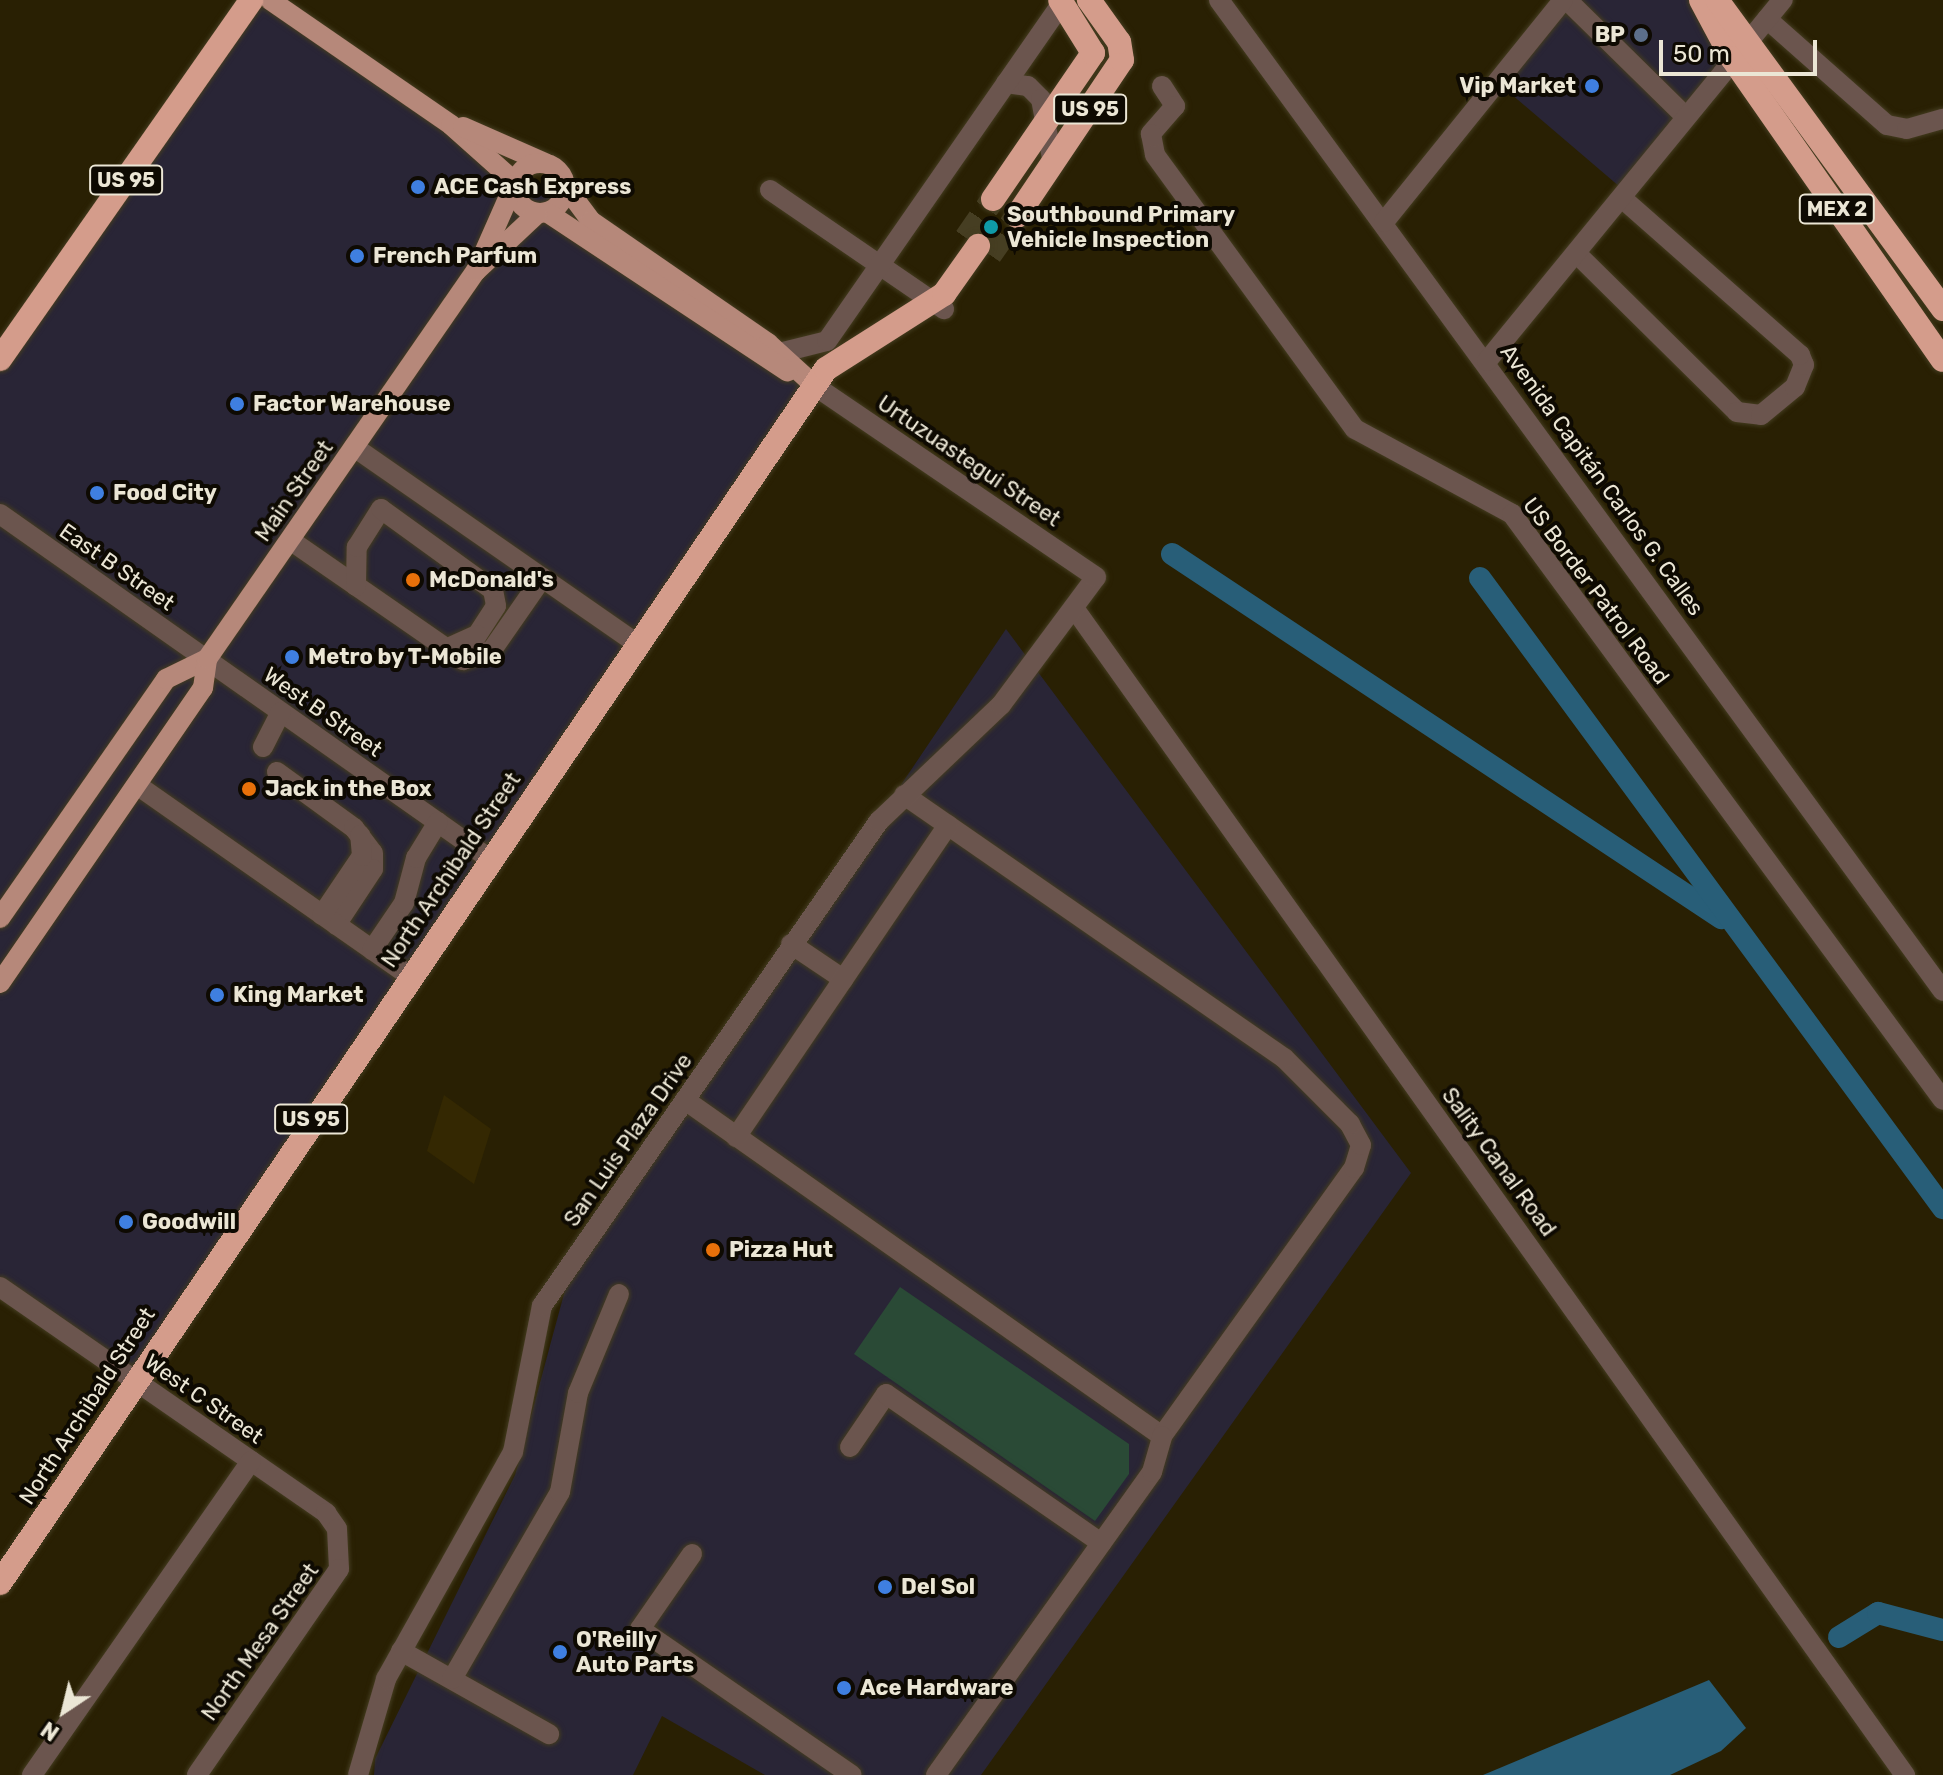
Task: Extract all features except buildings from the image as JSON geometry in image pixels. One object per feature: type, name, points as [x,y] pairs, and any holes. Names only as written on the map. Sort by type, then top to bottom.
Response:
[{"type":"highway","name":"US 95","points":[[0,359],[251,0]]},
{"type":"highway","name":"US 95","points":[[1050,143],[1122,60],[1119,42],[1089,0]]},
{"type":"highway","name":"MEX 2","points":[[1701,0],[1943,309]]},
{"type":"highway","name":"MEX 2","points":[[1717,0],[1740,50],[1943,360]]},
{"type":"highway","name":"US 95","points":[[1005,208],[1108,51],[1065,1]]},
{"type":"highway","name":"US 95","points":[[815,386],[831,366],[931,301],[978,246]]},
{"type":"highway","name":"North Archibald Street","points":[[0,1583],[410,976],[815,386]]},
{"type":"main road","points":[[270,0],[451,125],[514,184],[522,207],[543,213],[562,202],[565,186],[545,163],[451,125]]},
{"type":"main road","points":[[514,184],[526,167],[545,163]]},
{"type":"main road","name":"Main Street","points":[[0,983],[203,688],[207,659],[476,271],[514,184]]},
{"type":"main road","name":"Urtuzuastegui Street","points":[[565,186],[591,221],[779,353],[815,386]]},
{"type":"main road","name":"Main Street","points":[[476,271],[543,213]]},
{"type":"main road","name":"Urtuzuastegui Street","points":[[543,213],[815,386]]},
{"type":"main road","name":"Main Street","points":[[0,918],[166,679],[207,659]]},
{"type":"street","name":"Avenida Capitán Carlos G. Calles","points":[[1219,0],[1487,361],[1943,991]]},
{"type":"street","points":[[1384,222],[1565,0],[1686,117]]},
{"type":"street","points":[[1487,361],[1578,255],[1783,0]]},
{"type":"street","points":[[779,353],[827,341],[1065,1]]},
{"type":"street","points":[[1767,19],[1887,125],[1907,129],[1943,119]]},
{"type":"street","points":[[1006,83],[1036,92],[1050,143]]},
{"type":"street","name":"US Border Patrol Road","points":[[1162,86],[1175,106],[1151,134],[1155,155],[1348,420],[1388,451],[1512,514],[1943,1100]]},
{"type":"street","points":[[770,190],[931,301]]},
{"type":"street","points":[[1578,255],[1737,412],[1761,415],[1795,387],[1800,355],[1623,199]]},
{"type":"street","name":"Urtuzuastegui Street","points":[[815,386],[1096,577],[1074,608]]},
{"type":"street","points":[[354,447],[637,644]]},
{"type":"street","points":[[356,586],[357,547],[401,480]]},
{"type":"street","points":[[381,509],[493,590],[496,606],[477,635],[450,651]]},
{"type":"street","name":"East B Street","points":[[0,514],[207,659]]},
{"type":"street","points":[[290,540],[450,651],[470,661],[492,650],[542,578]]},
{"type":"street","name":"San Luis Plaza Drive","points":[[358,1775],[375,1706],[401,1651],[508,1464],[542,1306],[791,944],[904,795],[1001,705],[1074,608]]},
{"type":"street","name":"Sality Canal Road","points":[[1074,608],[1905,1775]]},
{"type":"street","name":"West B Street","points":[[207,659],[490,859]]},
{"type":"street","points":[[263,747],[281,712]]},
{"type":"street","points":[[277,772],[360,835],[362,856],[329,920]]},
{"type":"street","points":[[137,785],[410,976]]},
{"type":"street","points":[[904,795],[1284,1058],[1361,1145],[1354,1168],[1162,1436],[1152,1472],[936,1775]]},
{"type":"street","points":[[372,950],[404,903],[416,858],[438,822]]},
{"type":"street","points":[[736,1137],[948,825]]},
{"type":"street","points":[[791,944],[843,979]]},
{"type":"street","points":[[685,1100],[1162,1436]]},
{"type":"street","name":"West C Street","points":[[0,1287],[326,1513],[337,1529]]},
{"type":"street","points":[[452,1679],[560,1492],[578,1393],[619,1294]]},
{"type":"street","points":[[850,1447],[886,1394],[1101,1543]]},
{"type":"street","points":[[32,1775],[251,1461]]},
{"type":"street","name":"North Mesa Street","points":[[197,1775],[334,1578],[342,1558],[337,1529]]},
{"type":"street","points":[[692,1554],[640,1629],[852,1775]]},
{"type":"street","points":[[401,1651],[549,1734]]},
{"type":"shaded area","points":[[251,0],[270,0],[818,380],[136,1382],[0,1287],[0,360]]},
{"type":"shaded area","points":[[1563,0],[1710,0],[1741,48],[1627,193],[1497,82]]},
{"type":"shaded area","points":[[1006,629],[1411,1173],[981,1775],[765,1775],[662,1716],[633,1775],[374,1775],[375,1759],[515,1475],[568,1279]]},
{"type":"shaded area","points":[[444,1095],[491,1129],[474,1184],[427,1151]]},
{"type":"green space","points":[[900,1287],[1129,1444],[1129,1474],[1095,1521],[854,1354]]},
{"type":"water","points":[[1709,1680],[1746,1728],[1721,1751],[1670,1775],[1483,1775]]},
{"type":"waterway","points":[[1172,554],[1721,918]]},
{"type":"waterway","points":[[1480,578],[1943,1208]]},
{"type":"waterway","points":[[1839,1637],[1878,1613],[1943,1630]]},
{"type":"tunnel","points":[[966,238],[993,199]]},
{"type":"tunnel","points":[[990,255],[1017,216]]},
{"type":"place","name":"BP","points":[[1641,35]]},
{"type":"place","name":"Vip Market","points":[[1592,86]]},
{"type":"place","name":"ACE Cash Express","points":[[418,187]]},
{"type":"place","name":"Southbound Primary Vehicle Inspection","points":[[991,227]]},
{"type":"place","name":"French Parfum","points":[[357,256]]},
{"type":"place","name":"Factor Warehouse","points":[[237,404]]},
{"type":"place","name":"Food City","points":[[97,493]]},
{"type":"place","name":"McDonald's","points":[[413,580]]},
{"type":"place","name":"Metro by T-Mobile","points":[[292,657]]},
{"type":"place","name":"Jack in the Box","points":[[249,789]]},
{"type":"place","name":"King Market","points":[[217,995]]},
{"type":"place","name":"Goodwill","points":[[126,1222]]},
{"type":"place","name":"Pizza Hut","points":[[713,1250]]},
{"type":"place","name":"Del Sol","points":[[885,1587]]},
{"type":"place","name":"O'Reilly Auto Parts","points":[[560,1652]]},
{"type":"place","name":"Ace Hardware","points":[[844,1688]]}]
